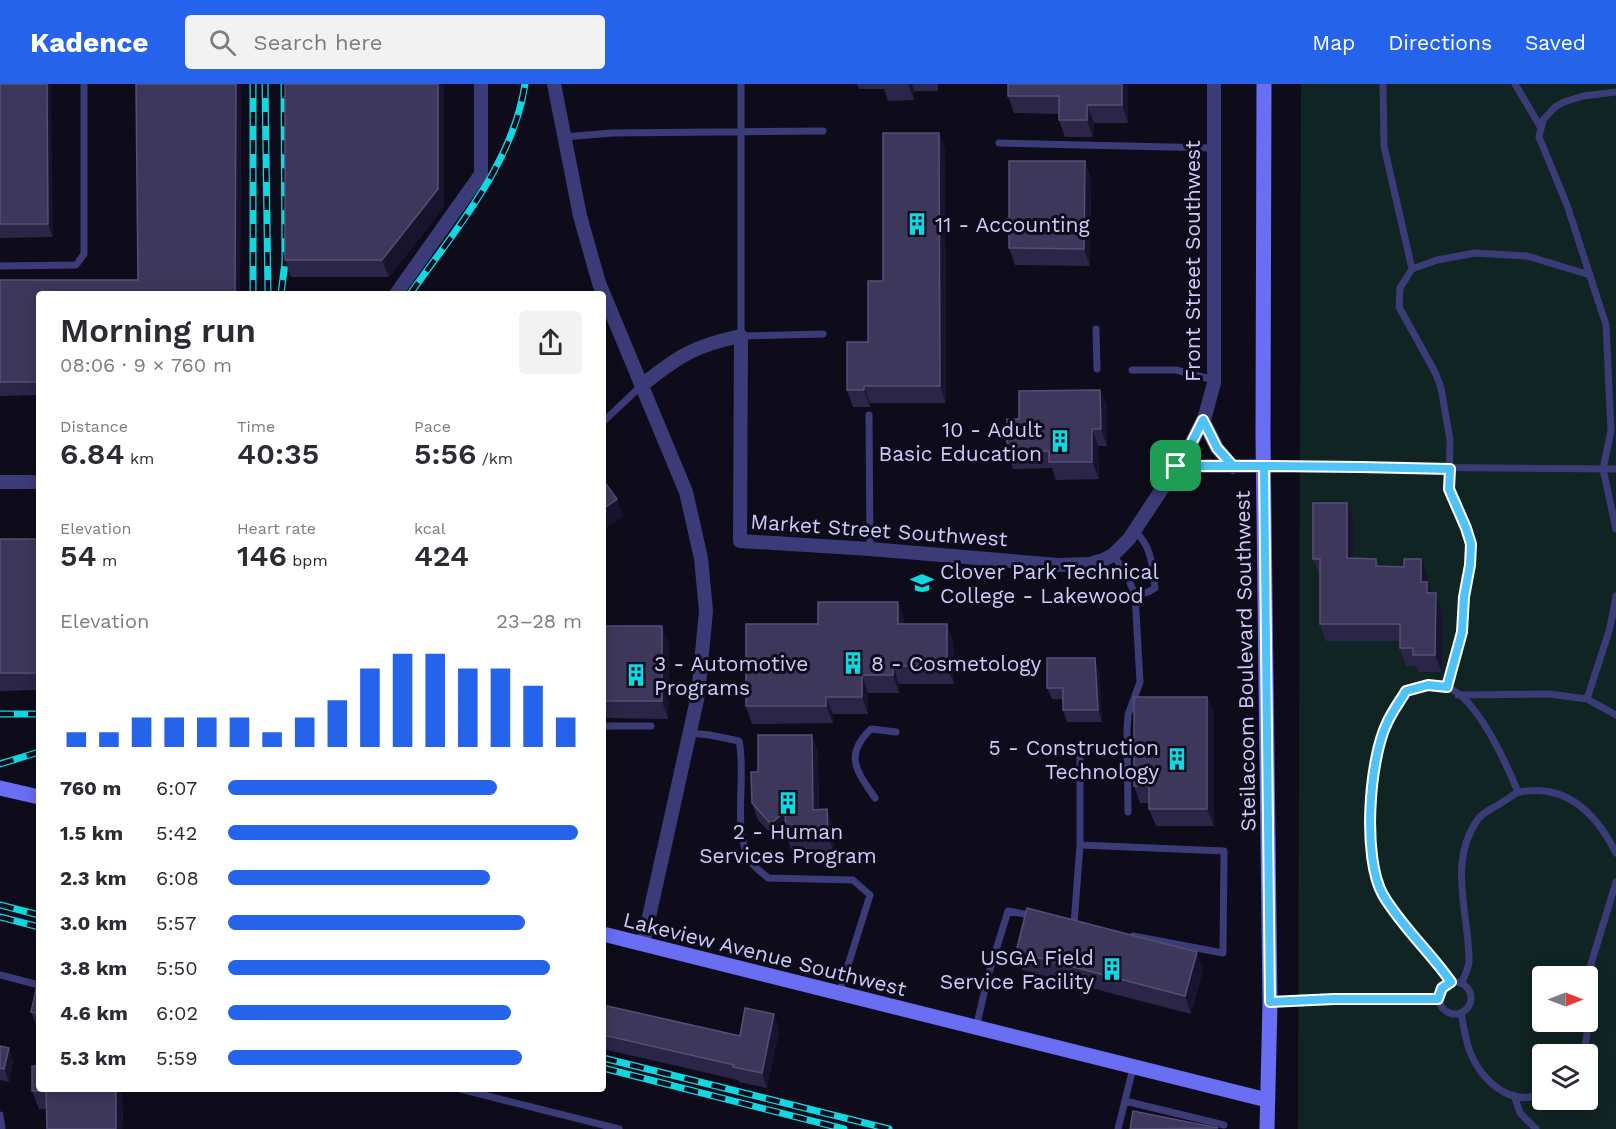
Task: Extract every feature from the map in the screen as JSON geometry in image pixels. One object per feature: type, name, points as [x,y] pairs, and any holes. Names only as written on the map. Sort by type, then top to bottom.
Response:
[{"type":"main road","name":"Steilacoom Boulevard Southwest","points":[[1264,84],[1264,466],[1270,1002],[1267,1129]]},
{"type":"main road","points":[[0,788],[36,796]]},
{"type":"main road","name":"Lakeview Avenue Southwest","points":[[606,935],[1267,1100]]},
{"type":"street","points":[[398,291],[481,174],[481,84]]},
{"type":"street","points":[[554,84],[580,216],[602,291]]},
{"type":"street","name":"Front Street Southwest","points":[[1176,466],[1189,448],[1203,420],[1214,380],[1214,84]]},
{"type":"street","points":[[606,301],[686,492],[701,558],[705,622],[698,695],[643,944]]},
{"type":"street","points":[[641,386],[669,363],[689,352],[713,342],[741,336]]},
{"type":"street","name":"Market Street Southwest","points":[[741,336],[740,541],[1075,565],[1090,564],[1113,555]]},
{"type":"street","points":[[1203,420],[1217,448],[1233,466]]},
{"type":"street","points":[[1113,555],[1134,531],[1176,466],[1264,466]]},
{"type":"street","points":[[0,482],[36,482]]},
{"type":"lane","points":[[0,266],[76,265],[84,254],[84,84]]},
{"type":"lane","points":[[741,84],[741,336],[823,334]]},
{"type":"lane","points":[[1383,84],[1384,146],[1412,269]]},
{"type":"lane","points":[[1515,84],[1541,128]]},
{"type":"lane","points":[[1616,92],[1583,96],[1555,107],[1543,120],[1539,136],[1567,205],[1606,325],[1611,431],[1603,469],[1616,529]]},
{"type":"lane","points":[[564,137],[612,133],[823,131]]},
{"type":"lane","points":[[999,143],[1214,147]]},
{"type":"lane","points":[[1447,687],[1462,632],[1471,544],[1449,489],[1450,440],[1441,388],[1435,372],[1399,307],[1400,288],[1412,269],[1437,260],[1475,253],[1527,256],[1590,275]]},
{"type":"lane","points":[[1096,329],[1097,369]]},
{"type":"lane","points":[[1132,370],[1176,370],[1214,380]]},
{"type":"lane","points":[[606,419],[641,386]]},
{"type":"lane","points":[[869,416],[870,549]]},
{"type":"lane","points":[[1264,466],[1616,469]]},
{"type":"lane","points":[[1134,531],[1144,539],[1150,556],[1155,588],[1135,595]]},
{"type":"lane","points":[[1113,555],[1126,573],[1135,595],[1140,682],[1128,715],[1128,812]]},
{"type":"lane","points":[[1587,699],[1610,628],[1616,596]]},
{"type":"lane","points":[[1451,982],[1406,929],[1382,892],[1371,853],[1370,810],[1375,760],[1386,724],[1406,691],[1428,685],[1447,687],[1469,702],[1501,752],[1518,792]]},
{"type":"lane","points":[[1458,695],[1549,694],[1587,699],[1616,716]]},
{"type":"lane","points":[[606,726],[651,726]]},
{"type":"lane","points":[[875,798],[856,771],[855,757],[858,741],[871,729],[896,732]]},
{"type":"lane","points":[[689,733],[739,741],[742,755],[741,833],[751,862],[768,878],[853,880],[870,895],[839,994]]},
{"type":"lane","points":[[1074,924],[1080,845],[1080,749]]},
{"type":"lane","points":[[1462,983],[1469,963],[1460,881],[1463,848],[1479,817],[1518,792],[1544,791],[1572,800],[1591,813],[1616,853]]},
{"type":"lane","points":[[1080,845],[1224,851],[1223,953],[1120,933]]},
{"type":"lane","points":[[1586,1044],[1591,964],[1616,882]]},
{"type":"lane","points":[[976,1028],[988,976],[1008,911],[1041,918]]},
{"type":"lane","points":[[1063,922],[1085,926]]},
{"type":"lane","points":[[0,975],[36,984]]},
{"type":"lane","points":[[1451,982],[1462,983],[1470,991],[1471,998],[1467,1009],[1461,1013],[1447,1013],[1438,999],[1442,988],[1451,982]]},
{"type":"lane","points":[[1270,1002],[1334,999],[1438,999]]},
{"type":"lane","points":[[1461,1013],[1468,1047],[1480,1070],[1496,1088],[1515,1098],[1532,1097]]},
{"type":"lane","points":[[1118,1129],[1133,1068]]},
{"type":"lane","points":[[472,1092],[619,1129]]},
{"type":"lane","points":[[1515,1098],[1520,1113],[1536,1129]]},
{"type":"lane","points":[[1125,1101],[1224,1125]]},
{"type":"lane","points":[[0,1115],[2,1129]]},
{"type":"green space","points":[[1301,84],[1616,84],[1616,1129],[1298,1129]]},
{"type":"building","points":[[0,84],[47,84],[48,224],[0,224]]},
{"type":"building","points":[[136,84],[236,84],[235,291],[36,291],[36,382],[0,382],[0,280],[138,280]]},
{"type":"building","points":[[285,84],[438,84],[438,189],[382,260],[285,260]]},
{"type":"building","points":[[1008,84],[1122,84],[1122,105],[1087,105],[1087,120],[1059,120],[1059,96],[1008,96]]},
{"type":"building","name":"11 - Accounting","points":[[883,133],[939,133],[940,386],[864,386],[864,390],[847,390],[847,342],[868,342],[868,281],[883,281]]},
{"type":"building","points":[[1009,161],[1085,161],[1084,249],[1009,248]]},
{"type":"building","name":"10 - Adult Basic Education","points":[[1100,390],[1101,429],[1092,429],[1092,462],[1049,462],[1049,451],[1007,451],[1007,419],[1019,419],[1019,391]]},
{"type":"building","points":[[606,484],[617,499],[606,507]]},
{"type":"building","points":[[1313,503],[1347,503],[1347,558],[1376,559],[1376,566],[1404,567],[1404,559],[1421,559],[1421,582],[1427,582],[1427,593],[1436,593],[1435,655],[1413,655],[1413,648],[1400,648],[1400,624],[1320,624],[1320,559],[1313,559]]},
{"type":"building","points":[[0,539],[36,539],[36,673],[0,673]]},
{"type":"building","name":"8 - Cosmetology","points":[[818,602],[898,602],[898,624],[947,624],[947,666],[893,666],[893,675],[862,675],[862,697],[826,697],[826,706],[746,706],[746,624],[818,624]]},
{"type":"building","name":"3 - Automotive Programs","points":[[606,626],[662,626],[662,701],[606,701]]},
{"type":"building","points":[[1047,658],[1095,658],[1098,710],[1063,710],[1063,688],[1047,688]]},
{"type":"building","name":"5 - Construction Technology","points":[[1134,697],[1207,697],[1207,809],[1149,809],[1149,786],[1134,786]]},
{"type":"building","name":"2 - Human Services Program","points":[[758,735],[812,735],[813,810],[827,809],[828,836],[786,835],[785,811],[771,824],[752,803],[751,772],[758,772]]},
{"type":"building","name":"USGA Field Service Facility","points":[[1027,908],[1197,952],[1185,996],[1016,952]]},
{"type":"building","points":[[36,990],[36,1013],[31,1012]]},
{"type":"building","points":[[606,1006],[740,1036],[745,1008],[774,1014],[762,1073],[733,1067],[734,1065],[606,1036]]},
{"type":"building","points":[[0,1046],[9,1048],[4,1069],[0,1068]]},
{"type":"building","points":[[32,1066],[36,1066],[36,1091],[32,1091]]},
{"type":"building","points":[[46,1092],[116,1092],[116,1129],[47,1129]]},
{"type":"building","points":[[1133,1111],[1218,1128],[1130,1129]]},
{"type":"railway","points":[[253,84],[253,291]]},
{"type":"railway","points":[[265,84],[268,291]]},
{"type":"railway","points":[[281,291],[285,262],[284,84]]},
{"type":"railway","points":[[412,291],[463,221],[495,169],[508,142],[525,84]]},
{"type":"railway","points":[[0,714],[36,714]]},
{"type":"railway","points":[[0,764],[36,753]]},
{"type":"railway","points":[[0,905],[36,914]]},
{"type":"railway","points":[[0,917],[36,926]]},
{"type":"railway","points":[[606,1059],[889,1129]]},
{"type":"railway","points":[[606,1069],[844,1129]]},
{"type":"place","name":"11 - Accounting","points":[[917,224]]},
{"type":"place","name":"10 - Adult Basic Education","points":[[1060,441]]},
{"type":"place","name":"Clover Park Technical College - Lakewood","points":[[922,583]]},
{"type":"place","name":"8 - Cosmetology","points":[[853,663]]},
{"type":"place","name":"3 - Automotive Programs","points":[[636,675]]},
{"type":"place","name":"5 - Construction Technology","points":[[1177,759]]},
{"type":"place","name":"2 - Human Services Program","points":[[788,803]]},
{"type":"place","name":"USGA Field Service Facility","points":[[1112,969]]},
{"type":"route","points":[[1176,466],[1189,448],[1203,420],[1217,448],[1233,466],[1264,466],[1324,466],[1450,469],[1449,489],[1471,544],[1462,632],[1447,687],[1428,685],[1406,691],[1386,724],[1375,760],[1370,810],[1371,853],[1382,892],[1406,929],[1451,982],[1442,988],[1438,999],[1334,999],[1270,1002],[1264,466],[1233,466],[1176,466]]}]
